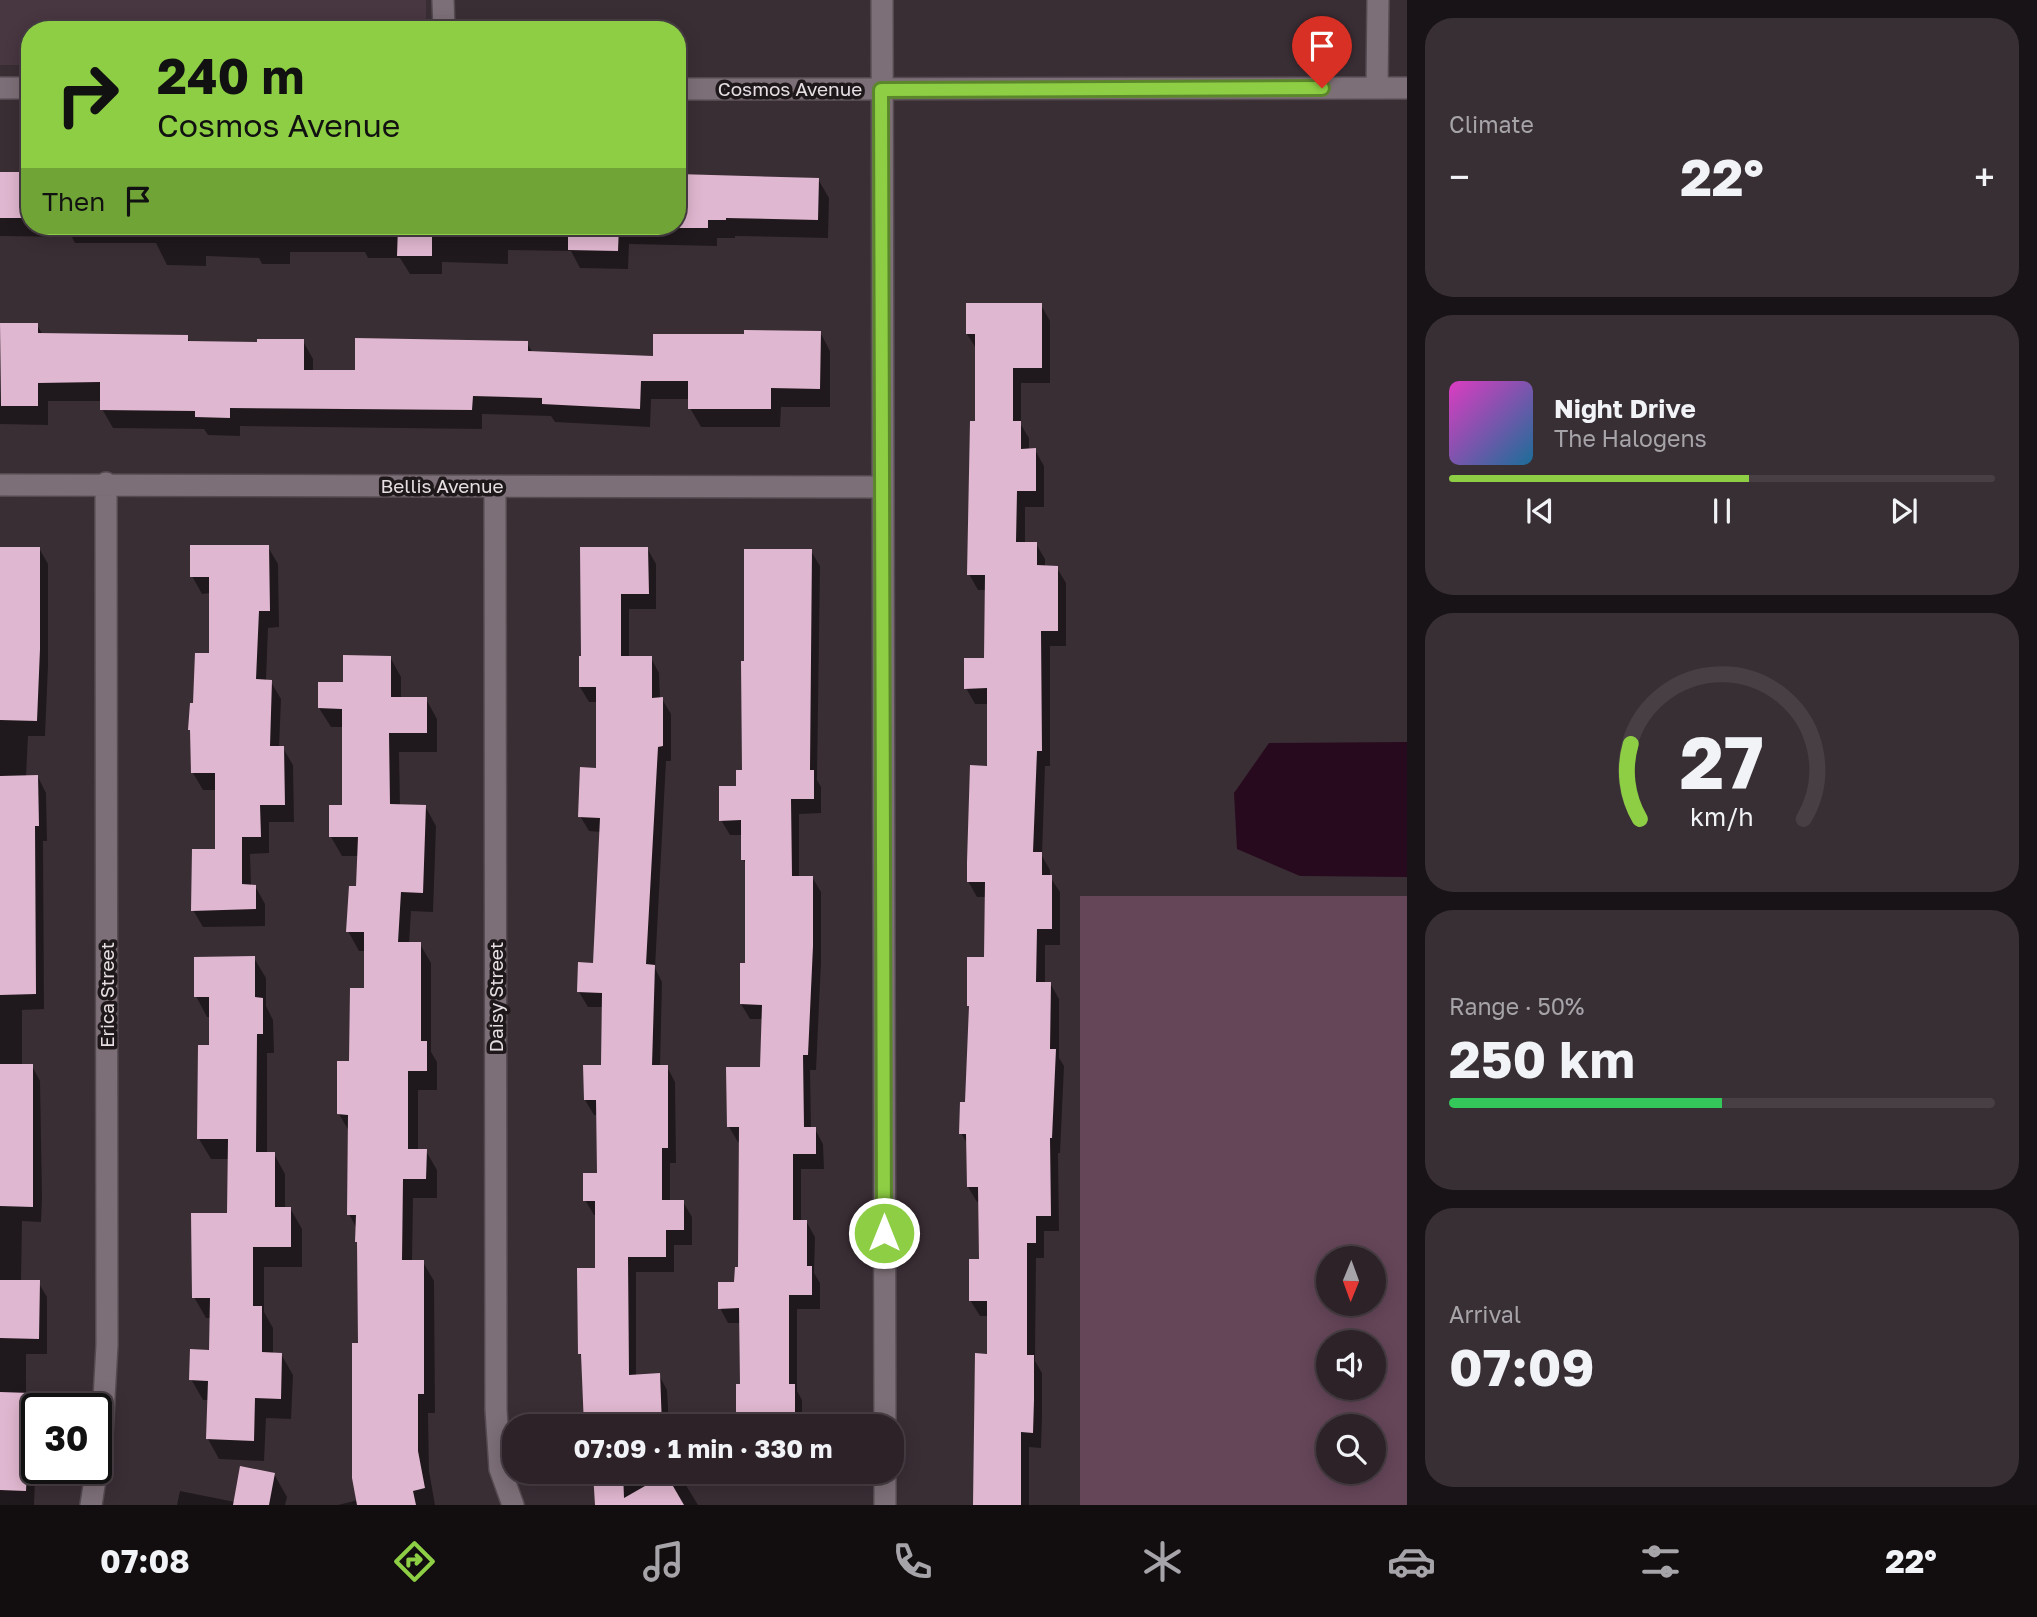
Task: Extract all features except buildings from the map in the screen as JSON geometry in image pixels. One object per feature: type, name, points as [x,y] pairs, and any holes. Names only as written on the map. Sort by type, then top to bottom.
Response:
[{"type":"street","points":[[443,0],[444,21]]},
{"type":"street","points":[[882,0],[884,1414]]},
{"type":"street","points":[[1377,88],[1378,0]]},
{"type":"street","points":[[0,88],[21,88]]},
{"type":"street","name":"Cosmos Avenue","points":[[686,89],[1407,88]]},
{"type":"street","name":"Bellis Avenue","points":[[0,485],[106,483],[883,486]]},
{"type":"street","name":"Erica Street","points":[[91,1505],[102,1434],[107,1345],[106,483]]},
{"type":"street","name":"Daisy Street","points":[[495,486],[496,1410],[500,1469],[513,1505]]},
{"type":"street","points":[[885,1484],[885,1505]]},
{"type":"shaded area","points":[[0,0],[426,0],[426,21],[21,21],[21,65],[0,65]]},
{"type":"shaded area","points":[[1407,742],[1407,877],[1300,876],[1237,849],[1234,793],[1269,743]]},
{"type":"shaded area","points":[[1080,896],[1407,896],[1407,1505],[1080,1505]]},
{"type":"route","points":[[884,1233],[881,90],[1322,88]]}]
